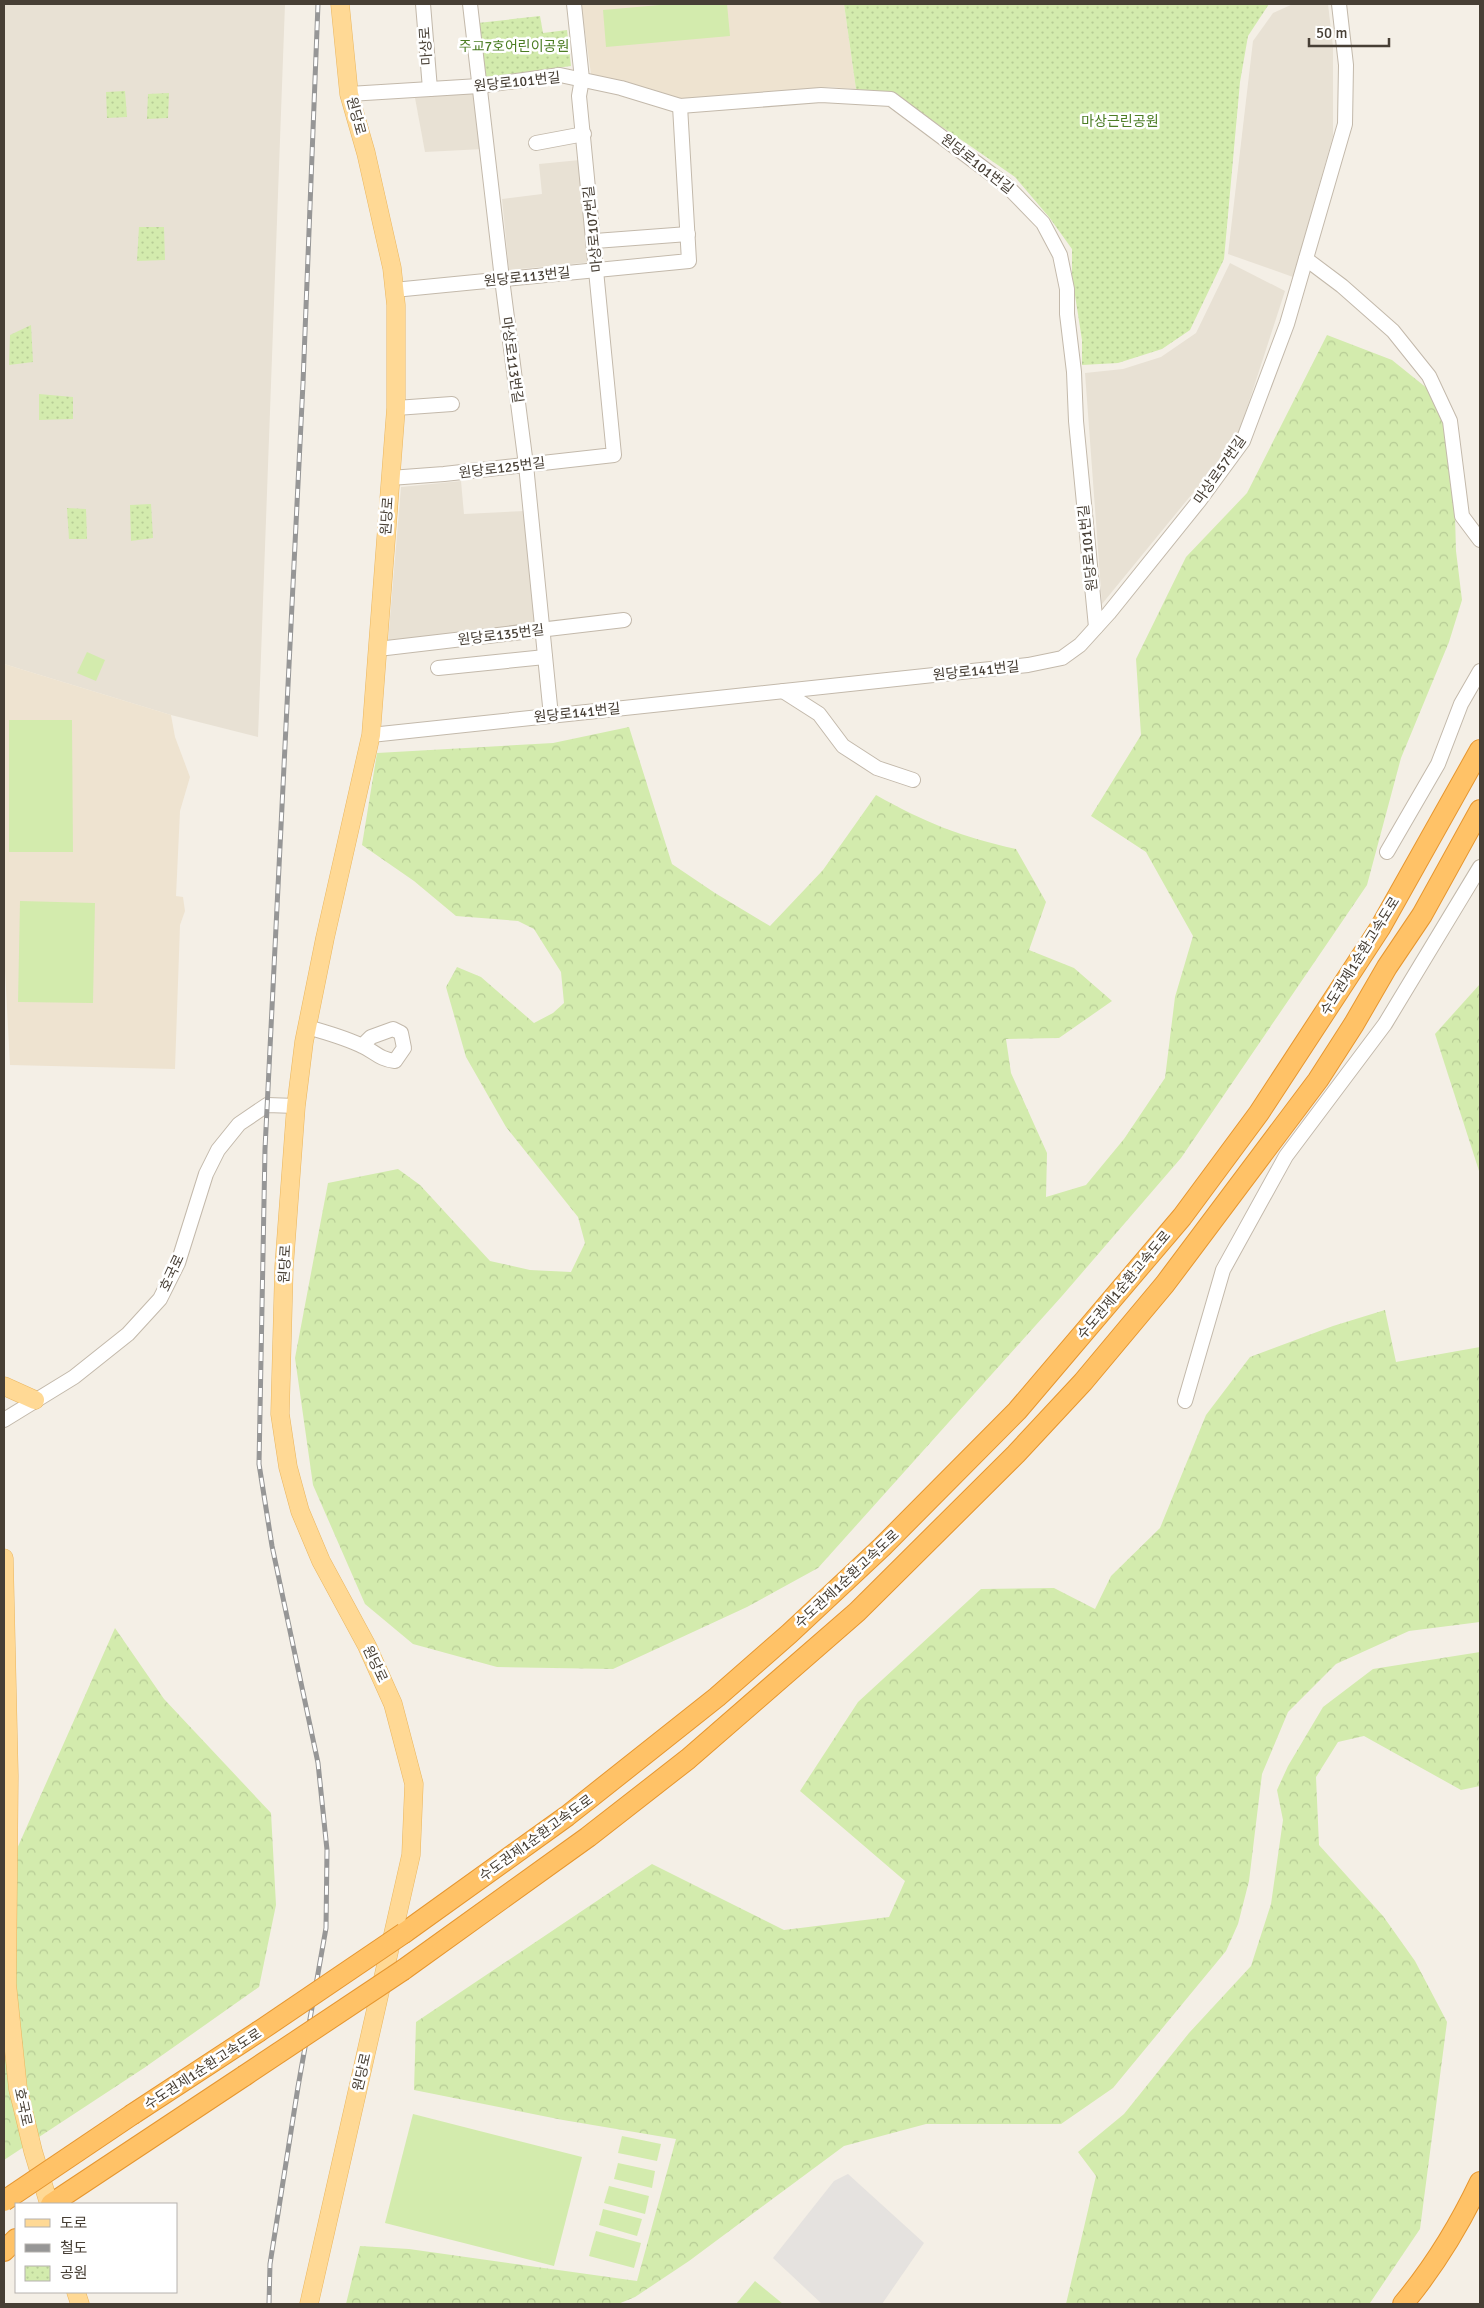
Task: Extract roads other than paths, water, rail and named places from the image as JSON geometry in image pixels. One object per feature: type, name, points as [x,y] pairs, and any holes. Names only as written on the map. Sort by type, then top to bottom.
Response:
[{"type":"highway","name":"수도권제1순환고속도로","points":[[4,2201],[404,1933],[568,1816],[717,1697],[790,1634],[882,1547],[1017,1412],[1182,1217],[1259,1113],[1380,928],[1480,750]]},
{"type":"highway","name":"수도권제1순환고속도로","points":[[54,2202],[403,1970],[588,1837],[688,1760],[857,1612],[1036,1432],[1083,1382],[1165,1284],[1318,1080],[1387,967],[1422,915],[1480,810]]},
{"type":"highway","points":[[4,2187],[71,2156]]},
{"type":"highway","points":[[1403,2304],[1427,2275],[1468,2207],[1480,2182]]},
{"type":"highway","points":[[4,2236],[15,2229]]},
{"type":"highway","points":[[4,2251],[15,2240]]},
{"type":"main road","name":"원당로","points":[[309,2304],[411,1855],[414,1784],[393,1704],[367,1646],[321,1561],[300,1511],[288,1467],[280,1414],[284,1267],[296,1106],[307,1027],[371,735],[396,408],[394,290],[380,212],[349,94],[340,4]]},
{"type":"main road","points":[[4,1386],[35,1400]]},
{"type":"main road","name":"호국로","points":[[4,1558],[9,1776],[7,1984],[18,2089],[33,2152],[54,2202]]},
{"type":"main road","name":"호국로","points":[[4,2059],[8,2089],[41,2203]]},
{"type":"street","name":"마상로","points":[[423,4],[430,89]]},
{"type":"street","name":"마상로113번길","points":[[470,4],[526,464],[551,716]]},
{"type":"street","name":"마상로107번길","points":[[574,4],[582,79],[579,96],[598,270],[614,455]]},
{"type":"street","name":"마상로57번길","points":[[1096,627],[1200,501],[1243,442],[1287,324],[1345,124],[1346,65],[1339,4]]},
{"type":"street","name":"원당로101번길","points":[[349,94],[479,86],[560,76],[621,88],[680,106],[821,95],[890,99],[1006,185],[1043,223],[1060,255],[1067,289],[1067,314],[1074,372],[1076,421],[1096,627]]},
{"type":"street","points":[[595,241],[688,234],[680,106]]},
{"type":"street","points":[[536,143],[584,134]]},
{"type":"street","name":"원당로113번길","points":[[394,290],[689,261],[688,234]]},
{"type":"street","points":[[1306,260],[1342,286],[1393,331],[1429,376],[1450,421],[1462,516],[1480,540]]},
{"type":"street","points":[[396,408],[452,404]]},
{"type":"street","name":"원당로125번길","points":[[390,478],[444,474],[614,455]]},
{"type":"street","name":"원당로135번길","points":[[378,649],[624,620]]},
{"type":"street","name":"원당로141번길","points":[[371,735],[1028,665],[1062,658],[1080,645],[1096,627]]},
{"type":"street","points":[[438,668],[546,657]]},
{"type":"street","points":[[1387,852],[1438,764],[1461,704],[1480,671]]},
{"type":"street","points":[[783,691],[819,714],[843,746],[877,768],[913,780]]},
{"type":"street","points":[[1185,1401],[1222,1270],[1286,1156],[1385,1024],[1480,867]]},
{"type":"street","points":[[307,1027],[338,1035],[362,1046]]},
{"type":"street","name":"호국로","points":[[4,1420],[74,1377],[128,1334],[160,1299],[178,1263],[206,1174],[218,1150],[239,1124],[267,1105],[296,1106]]},
{"type":"railway","points":[[269,2304],[270,2264],[326,1928],[327,1850],[318,1763],[272,1546],[259,1464],[265,1149],[303,383],[318,4]]},
{"type":"park label","name":"주교7호어린이공원","points":[[514,46]]},
{"type":"park label","name":"마상근린공원","points":[[1120,121]]}]
